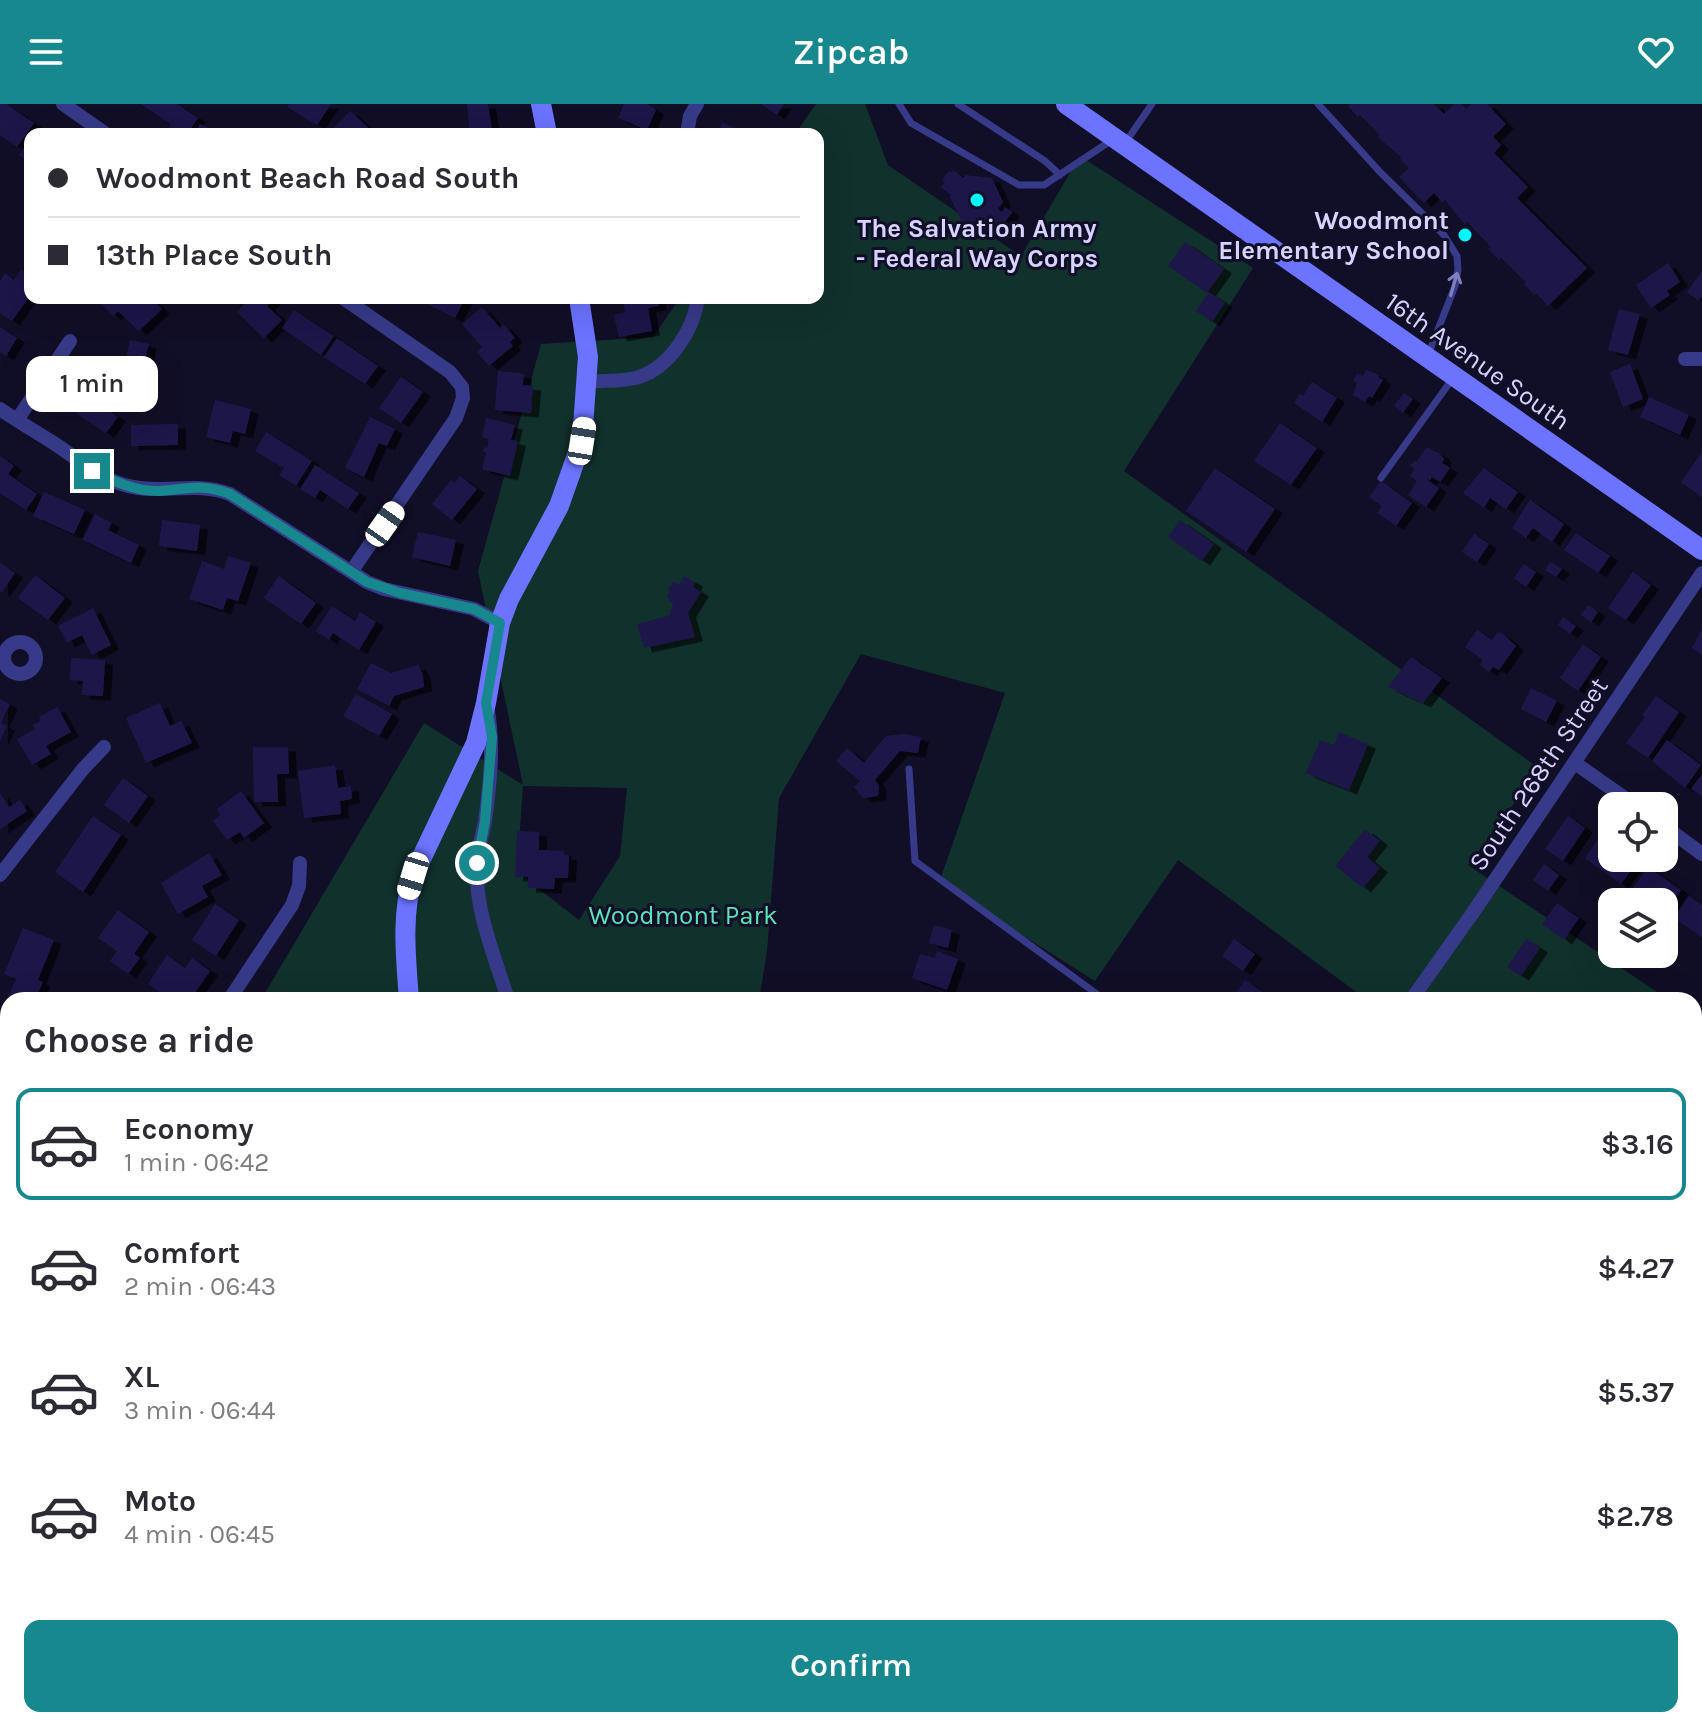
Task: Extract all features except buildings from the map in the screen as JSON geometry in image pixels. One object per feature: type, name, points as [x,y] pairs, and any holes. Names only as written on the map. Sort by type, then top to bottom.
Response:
[{"type":"main road","points":[[541,104],[546,128]]},
{"type":"main road","name":"16th Avenue South","points":[[1066,104],[1702,550]]},
{"type":"main road","points":[[409,992],[405,932],[408,894],[430,838],[476,743],[500,623],[509,599],[559,506],[582,441],[588,382],[587,344],[580,304]]},
{"type":"street","points":[[63,104],[97,128]]},
{"type":"street","points":[[688,128],[697,104]]},
{"type":"street","points":[[351,572],[456,418],[463,398],[458,379],[352,304]]},
{"type":"street","points":[[588,382],[638,377],[663,363],[685,335],[697,304]]},
{"type":"street","points":[[17,420],[70,341]]},
{"type":"street","points":[[1685,359],[1702,359]]},
{"type":"street","points":[[0,409],[92,471],[121,484],[158,491],[196,486],[214,488],[230,494],[351,572],[384,589],[474,609],[500,623]]},
{"type":"street","name":"South 268th Street","points":[[1417,992],[1702,573]]},
{"type":"street","points":[[486,703],[492,752],[477,863],[481,912],[506,992]]},
{"type":"street","points":[[0,875],[83,769],[104,747]]},
{"type":"street","points":[[1575,763],[1616,792]]},
{"type":"street","points":[[1678,836],[1702,854]]},
{"type":"street","points":[[234,992],[292,905],[299,886],[300,863]]},
{"type":"lane","points":[[899,104],[911,123],[1019,185],[1044,185],[1119,141],[1152,104]]},
{"type":"lane","points":[[958,104],[1045,161],[1060,175]]},
{"type":"lane","points":[[1318,104],[1380,172],[1444,235],[1457,256],[1455,286],[1427,357]]},
{"type":"lane","points":[[1381,478],[1455,376]]},
{"type":"lane","points":[[909,769],[915,861],[1094,992]]},
{"type":"green space","name":"Woodmont Park","points":[[816,104],[865,104],[888,165],[1021,256],[1080,156],[1253,268],[1124,471],[1540,769],[1468,865],[1598,952],[1598,968],[1621,968],[1657,992],[1356,992],[1178,860],[1095,981],[939,883],[1005,693],[861,654],[779,798],[767,952],[760,992],[266,992],[424,723],[523,785],[478,571],[541,344],[653,337],[676,304],[824,304],[824,128],[799,128]],"holes":[[[523,786],[627,788],[620,856],[579,920],[517,872]]]},
{"type":"place","name":"The Salvation Army - Federal Way Corps","points":[[977,200]]},
{"type":"place","name":"Woodmont Elementary School","points":[[1465,235]]},
{"type":"route","points":[[92,471],[121,484],[158,491],[196,486],[214,488],[230,494],[367,582],[384,589],[474,609],[500,623],[486,703],[492,737],[491,767],[477,863]]}]
